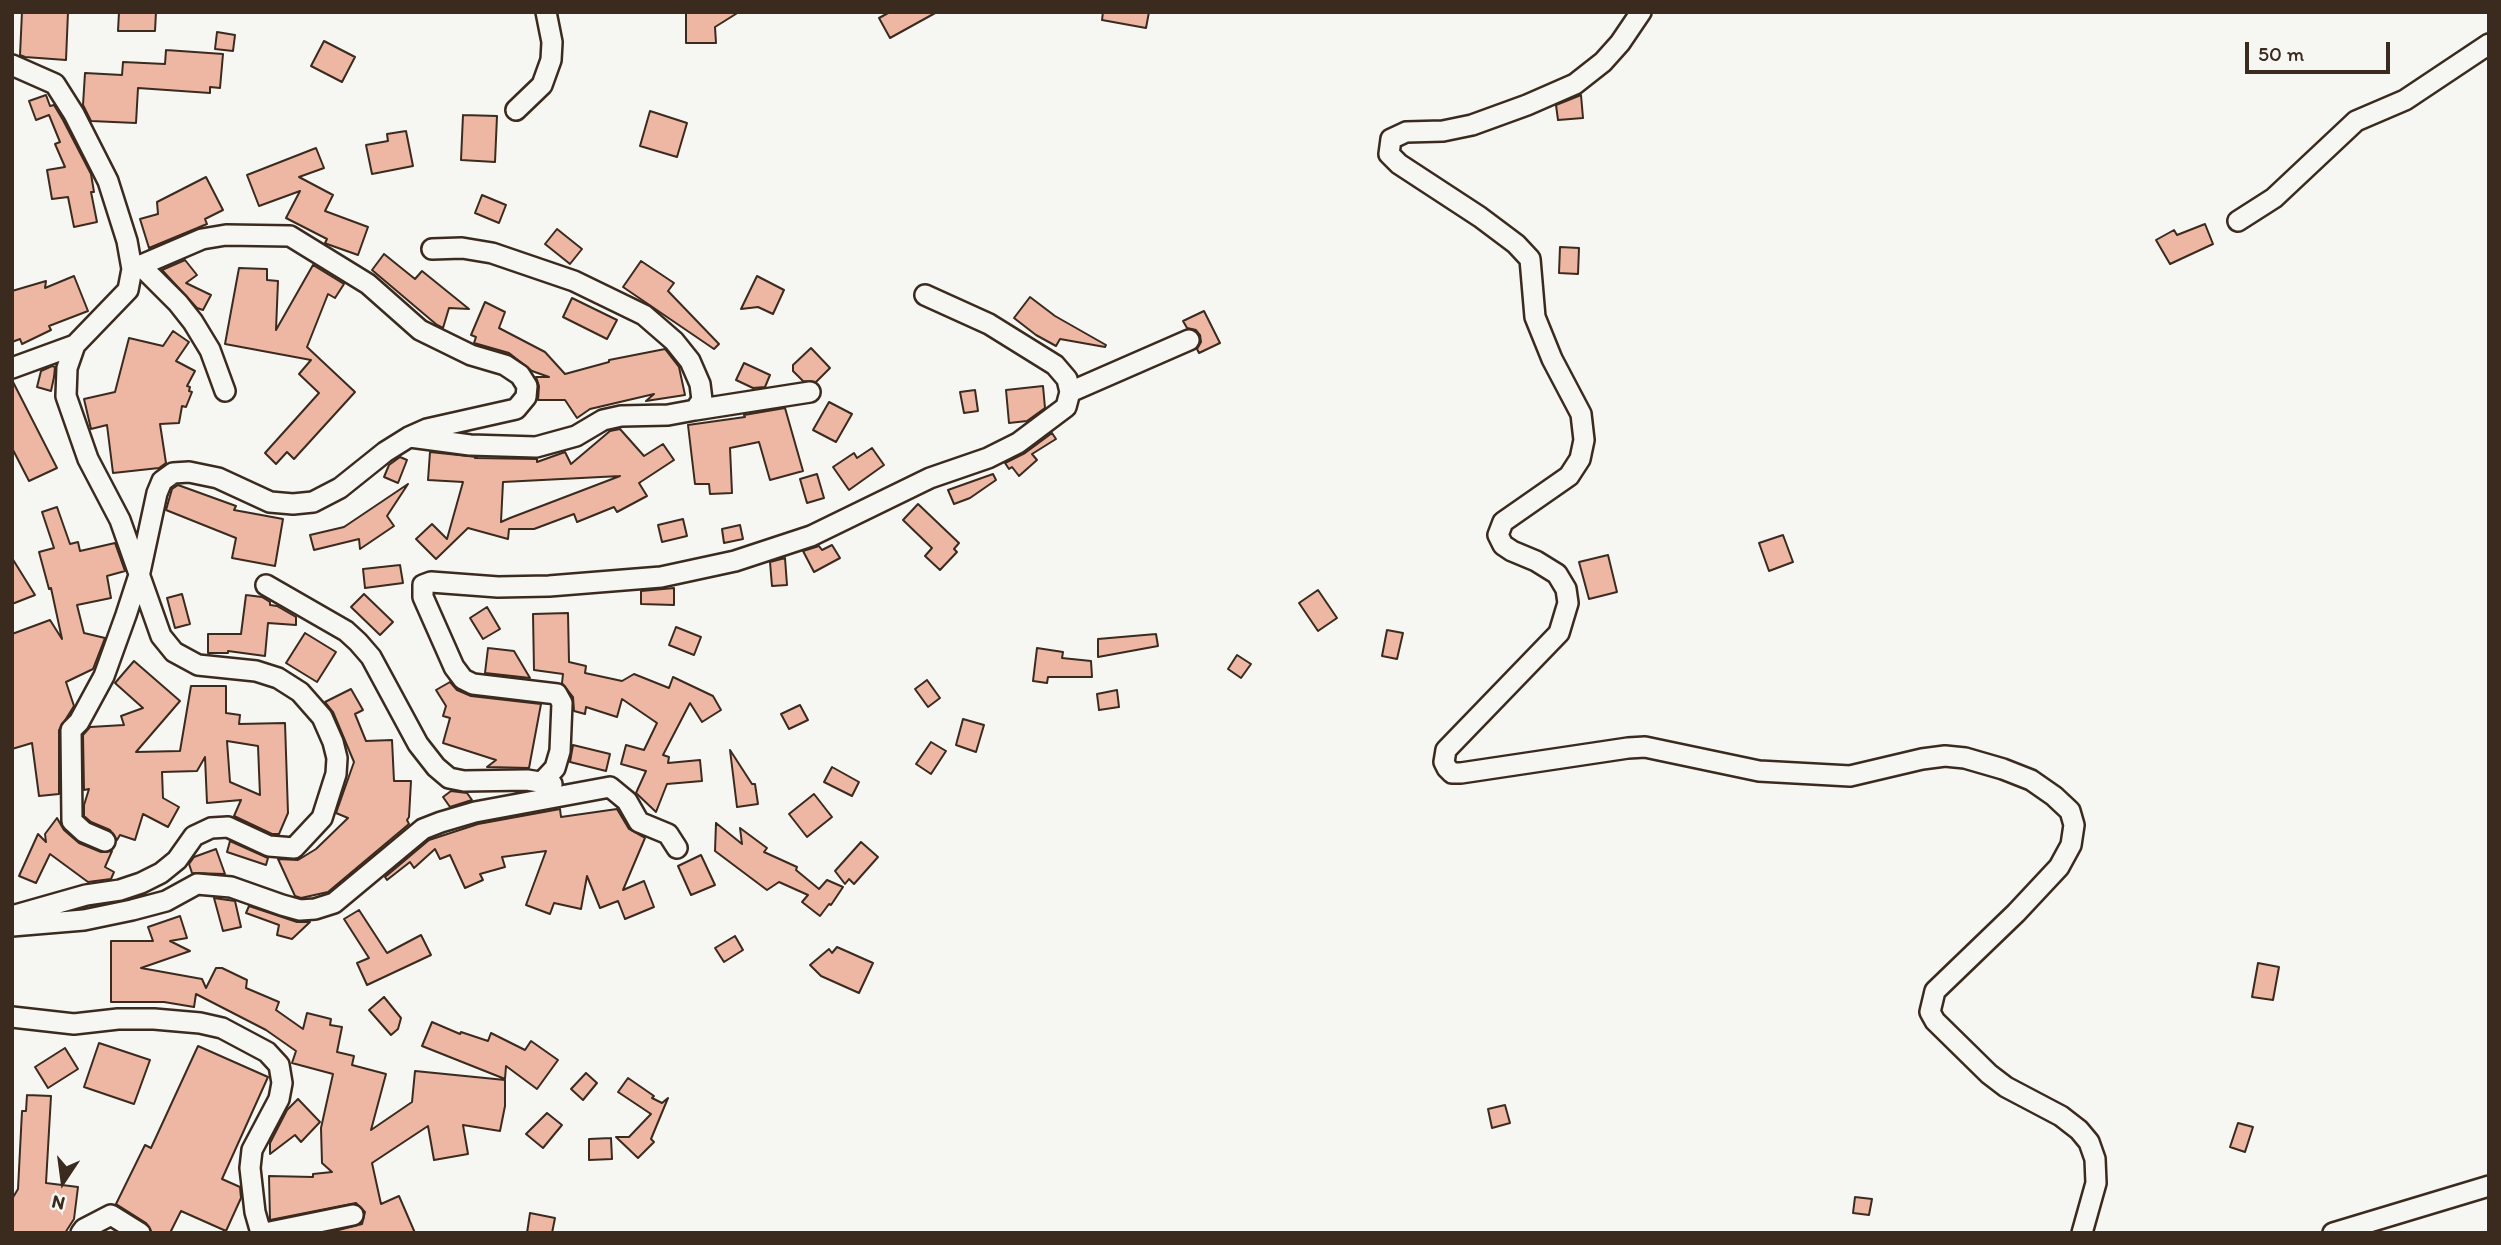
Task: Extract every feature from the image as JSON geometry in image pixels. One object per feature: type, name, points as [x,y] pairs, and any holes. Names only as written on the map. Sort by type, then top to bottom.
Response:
[{"type":"street","points":[[516,110],[542,85],[551,60],[552,42],[546,12]]},
{"type":"street","points":[[1641,12],[1603,62],[1575,84],[1472,125],[1443,131],[1406,132],[1391,139],[1389,153],[1399,164],[1480,217],[1516,244],[1530,259],[1535,317],[1552,359],[1581,414],[1584,440],[1580,459],[1569,476],[1503,522],[1499,535],[1503,545],[1557,574],[1566,589],[1568,603],[1559,633],[1446,750],[1444,762],[1452,773],[1461,774],[1645,747],[1759,771],[1850,776],[1945,756],[1965,758],[2003,769],[2031,780],[2054,796],[2070,810],[2074,825],[2071,845],[2059,867],[2016,913],[1935,991],[1930,1012],[1935,1021],[1989,1074],[2006,1087],[2061,1116],[2089,1142],[2095,1159],[2096,1183],[2082,1233]]},
{"type":"street","points":[[2238,221],[2274,198],[2356,121],[2405,100],[2489,44]]},
{"type":"street","points":[[12,65],[55,85],[74,114],[108,181],[136,267],[178,303],[193,322],[210,350],[225,391]]},
{"type":"street","points":[[12,916],[141,883],[161,873],[177,860],[194,836],[211,828],[228,827],[269,846],[295,848],[322,818],[336,774],[337,758],[334,742],[322,717],[300,691],[278,678],[256,671],[198,665],[174,653],[161,636],[140,572],[120,520],[88,459],[66,396],[66,368],[75,345],[128,290],[136,267],[202,239],[226,235],[290,236],[368,284],[420,330],[471,355],[505,365],[520,375],[527,386],[526,397],[516,409],[427,429],[409,437],[385,452],[340,488],[313,502],[293,505],[270,502],[218,478],[188,472],[173,473],[162,481],[140,572],[103,676],[79,722],[71,730],[72,821],[84,832],[105,841]]},
{"type":"street","points":[[432,249],[462,248],[492,253],[574,281],[644,315],[674,341],[690,361],[700,384],[702,400],[695,410]]},
{"type":"street","points":[[542,782],[555,768],[560,751],[562,703],[557,694],[473,684],[463,679],[454,667],[423,597],[423,585],[431,582],[499,587],[548,586],[661,577],[735,561],[811,536],[930,478],[988,458],[1008,448],[1066,407],[1070,392],[1068,379],[1055,365],[989,324],[925,295]]},
{"type":"street","points":[[1070,392],[1189,340]]},
{"type":"street","points":[[12,368],[75,345]]},
{"type":"street","points":[[409,437],[470,445],[536,447],[576,436],[603,420],[621,415],[668,415],[810,392]]},
{"type":"street","points":[[266,585],[346,631],[358,642],[371,657],[418,744],[436,767],[449,778],[464,781],[527,780],[580,792]]},
{"type":"street","points":[[12,926],[84,920],[132,910],[166,901],[197,884],[231,887],[282,905],[315,909],[334,903],[423,829],[441,821],[475,812],[610,787],[627,801],[639,822],[668,834],[677,848]]},
{"type":"street","points":[[12,1017],[74,1024],[118,1019],[200,1023],[222,1028],[267,1052],[279,1065],[282,1083],[279,1099],[252,1150],[250,1168],[255,1212],[263,1233],[353,1215]]},
{"type":"street","points":[[2333,1233],[2489,1186]]},
{"type":"street","points":[[82,1233],[84,1229],[111,1215],[140,1233]]},
{"type":"building","points":[[22,12],[68,12],[66,60],[20,55]]},
{"type":"building","points":[[119,12],[156,12],[155,31],[118,31]]},
{"type":"building","points":[[686,12],[739,12],[715,27],[716,43],[686,43]]},
{"type":"building","points":[[890,12],[937,12],[890,38],[879,18]]},
{"type":"building","points":[[1103,12],[1149,12],[1146,28],[1102,20]]},
{"type":"building","points":[[217,32],[235,35],[233,51],[215,49]]},
{"type":"building","points":[[324,41],[355,57],[342,82],[311,66]]},
{"type":"building","points":[[166,50],[223,54],[220,88],[210,87],[210,93],[138,88],[136,123],[91,121],[83,105],[85,73],[122,75],[123,62],[165,64]]},
{"type":"building","points":[[46,95],[50,106],[54,105],[63,120],[91,174],[94,192],[91,192],[97,222],[74,227],[68,197],[52,199],[47,170],[65,167],[55,144],[60,142],[49,115],[36,120],[29,101]]},
{"type":"building","points":[[1581,95],[1583,118],[1558,120],[1556,105]]},
{"type":"building","points":[[650,111],[687,123],[677,157],[640,146]]},
{"type":"building","points":[[463,115],[497,116],[495,162],[461,160]]},
{"type":"building","points":[[406,131],[413,166],[372,174],[366,145],[388,141],[387,134]]},
{"type":"building","points":[[316,148],[324,168],[299,177],[333,195],[325,211],[368,227],[358,255],[325,243],[327,239],[286,218],[300,191],[259,206],[247,175]]},
{"type":"building","points":[[206,177],[223,210],[205,219],[207,224],[149,248],[140,219],[158,214],[157,202]]},
{"type":"building","points":[[482,195],[506,205],[499,223],[475,213]]},
{"type":"building","points":[[2205,224],[2213,244],[2170,264],[2156,240],[2174,230],[2177,235]]},
{"type":"building","points":[[557,229],[582,249],[570,264],[545,244]]},
{"type":"building","points":[[1560,247],[1579,248],[1578,274],[1559,273]]},
{"type":"building","points":[[384,254],[415,279],[422,271],[469,309],[449,308],[443,328],[437,325],[372,270]]},
{"type":"building","points":[[185,260],[197,275],[186,283],[211,295],[203,310],[197,308],[162,270]]},
{"type":"building","points":[[641,261],[674,283],[668,291],[719,344],[714,349],[623,287]]},
{"type":"building","points":[[313,265],[344,284],[335,298],[328,294],[307,347],[355,392],[294,459],[287,452],[276,464],[265,453],[319,393],[299,374],[311,360],[225,344],[239,268],[267,269],[267,280],[278,281],[276,330]]},
{"type":"building","points":[[74,276],[88,311],[49,326],[51,330],[22,344],[20,339],[12,342],[12,291],[46,281],[45,288]]},
{"type":"building","points":[[757,276],[784,290],[773,314],[758,307],[741,309]]},
{"type":"building","points":[[1030,297],[1055,316],[1106,345],[1105,347],[1060,339],[1056,346],[1036,335],[1014,318]]},
{"type":"building","points":[[572,298],[617,320],[607,339],[563,317]]},
{"type":"building","points":[[485,302],[505,312],[499,328],[545,352],[565,374],[609,360],[665,349],[679,367],[685,395],[646,401],[654,394],[590,409],[577,418],[565,400],[538,400],[539,386],[536,377],[549,377],[532,371],[509,353],[474,343],[476,337],[471,335]]},
{"type":"building","points":[[1204,311],[1220,343],[1199,353],[1197,349],[1201,342],[1200,335],[1196,330],[1187,328],[1183,321]]},
{"type":"building","points":[[173,331],[189,342],[176,361],[195,371],[187,386],[192,392],[186,407],[182,406],[179,423],[160,424],[166,463],[159,468],[113,473],[107,425],[91,429],[84,399],[115,392],[129,338],[163,346]]},
{"type":"building","points":[[811,348],[830,368],[816,382],[803,381],[793,371],[793,365]]},
{"type":"building","points":[[744,363],[770,375],[765,387],[753,388],[736,380]]},
{"type":"building","points":[[55,367],[51,391],[37,387],[41,371]]},
{"type":"building","points":[[12,380],[57,468],[29,481],[12,448]]},
{"type":"building","points":[[1043,386],[1045,408],[1027,421],[1009,423],[1006,390]]},
{"type":"building","points":[[975,390],[978,411],[964,413],[960,392]]},
{"type":"building","points":[[829,402],[852,414],[836,442],[813,430]]},
{"type":"building","points":[[785,408],[803,471],[770,480],[759,442],[730,448],[732,493],[710,494],[709,484],[695,484],[688,425]]},
{"type":"building","points":[[620,429],[644,456],[663,444],[674,460],[639,483],[647,496],[617,512],[614,507],[577,522],[574,514],[534,529],[509,529],[508,539],[468,528],[436,559],[416,539],[432,524],[447,539],[463,482],[428,480],[430,452],[477,457],[475,458],[537,459],[537,462],[565,452],[571,464],[610,431]],"holes":[[[620,476],[501,522],[503,482]]]},
{"type":"building","points":[[1052,433],[1056,439],[1032,454],[1037,460],[1019,476],[1012,467],[1009,469],[1005,463],[1025,453]]},
{"type":"building","points":[[872,448],[884,465],[849,490],[833,467],[854,453],[857,458]]},
{"type":"building","points":[[400,457],[407,460],[398,483],[384,477],[389,465]]},
{"type":"building","points":[[817,474],[824,498],[807,503],[800,479]]},
{"type":"building","points":[[993,474],[996,480],[970,498],[954,504],[948,490]]},
{"type":"building","points":[[408,484],[387,516],[394,526],[360,549],[359,539],[314,550],[310,535],[344,527]]},
{"type":"building","points":[[178,485],[236,506],[234,510],[283,519],[275,566],[232,558],[236,538],[166,510],[172,489]]},
{"type":"building","points":[[918,504],[959,543],[954,549],[957,552],[940,570],[925,556],[932,548],[903,520]]},
{"type":"building","points":[[57,507],[70,544],[78,542],[80,551],[115,543],[125,571],[107,576],[111,598],[77,605],[84,633],[105,638],[93,669],[66,682],[74,706],[59,730],[59,794],[39,796],[32,743],[12,749],[12,634],[50,620],[62,639],[51,588],[49,589],[39,552],[54,548],[42,512]]},
{"type":"building","points":[[683,519],[687,536],[662,542],[658,525]]},
{"type":"building","points":[[740,525],[743,539],[724,543],[722,529]]},
{"type":"building","points":[[1783,535],[1793,562],[1769,571],[1759,543]]},
{"type":"building","points":[[832,545],[840,558],[814,572],[803,551],[819,546],[822,550]]},
{"type":"building","points":[[1608,555],[1617,592],[1589,599],[1579,562]]},
{"type":"building","points":[[12,558],[35,595],[12,604]]},
{"type":"building","points":[[785,558],[787,585],[772,586],[770,562]]},
{"type":"building","points":[[400,565],[403,583],[365,588],[363,569]]},
{"type":"building","points":[[674,588],[674,605],[641,604],[641,591]]},
{"type":"building","points":[[1318,590],[1337,618],[1318,631],[1299,603]]},
{"type":"building","points":[[182,594],[190,624],[175,628],[167,598]]},
{"type":"building","points":[[364,594],[393,622],[380,635],[351,607]]},
{"type":"building","points":[[246,595],[262,597],[270,602],[270,605],[296,617],[296,625],[268,623],[265,656],[228,651],[208,653],[208,634],[241,634]]},
{"type":"building","points":[[487,607],[500,629],[483,639],[470,618]]},
{"type":"building","points":[[568,613],[569,662],[586,666],[585,673],[622,681],[634,674],[669,688],[673,677],[713,696],[721,710],[702,722],[690,703],[663,755],[669,757],[668,763],[700,760],[702,781],[667,784],[656,812],[636,793],[646,771],[621,764],[626,745],[644,750],[657,723],[622,699],[617,717],[586,707],[585,714],[574,711],[573,697],[562,683],[563,674],[534,670],[533,614]]},
{"type":"building","points":[[676,627],[701,637],[694,655],[669,645]]},
{"type":"building","points":[[1387,630],[1403,633],[1397,659],[1382,656]]},
{"type":"building","points":[[305,633],[336,652],[317,682],[286,663]]},
{"type":"building","points":[[1156,634],[1158,646],[1098,657],[1098,639]]},
{"type":"building","points":[[488,648],[514,651],[530,678],[485,673]]},
{"type":"building","points":[[1037,648],[1063,652],[1062,658],[1091,661],[1092,677],[1048,677],[1047,683],[1033,681]]},
{"type":"building","points":[[1237,655],[1251,664],[1241,678],[1228,669]]},
{"type":"building","points":[[134,661],[180,701],[136,752],[180,751],[191,686],[226,686],[226,713],[240,715],[239,724],[285,723],[288,813],[279,834],[272,834],[234,816],[241,800],[207,803],[205,757],[197,771],[162,772],[163,798],[179,807],[168,827],[143,814],[135,840],[120,835],[117,840],[110,830],[84,816],[89,789],[84,790],[83,735],[90,727],[124,725],[121,716],[143,708],[115,683]],"holes":[[[227,741],[258,746],[260,795],[230,782]]]},
{"type":"building","points":[[927,680],[940,698],[928,707],[915,689]]},
{"type":"building","points":[[450,682],[457,690],[471,696],[541,704],[529,768],[487,767],[496,760],[443,743],[450,718],[443,716],[446,706],[436,690]]},
{"type":"building","points":[[351,689],[363,710],[355,714],[366,741],[392,740],[394,781],[411,781],[407,820],[409,824],[328,892],[301,898],[295,896],[278,859],[298,860],[316,849],[348,818],[336,813],[354,762],[333,712],[325,702]]},
{"type":"building","points":[[1117,690],[1119,707],[1099,710],[1097,694]]},
{"type":"building","points":[[800,705],[808,720],[789,729],[781,714]]},
{"type":"building","points":[[963,719],[984,725],[976,752],[956,745]]},
{"type":"building","points":[[931,742],[946,751],[931,774],[916,764]]},
{"type":"building","points":[[573,745],[610,754],[606,771],[570,762]]},
{"type":"building","points":[[730,750],[752,784],[755,784],[758,804],[737,807]]},
{"type":"building","points":[[832,767],[859,782],[852,796],[824,782]]},
{"type":"building","points":[[451,791],[467,793],[472,800],[450,807],[443,797]]},
{"type":"building","points":[[814,794],[832,817],[807,837],[789,814]]},
{"type":"building","points":[[560,809],[561,817],[617,809],[629,829],[645,838],[623,890],[644,881],[654,907],[625,919],[618,901],[600,908],[587,876],[581,909],[554,903],[550,914],[526,905],[546,851],[502,857],[505,867],[480,874],[483,880],[465,888],[450,855],[440,859],[435,849],[414,868],[410,862],[387,880],[385,877],[429,840],[478,824]]},
{"type":"building","points":[[57,818],[64,830],[79,843],[101,852],[112,851],[105,867],[114,872],[111,879],[88,882],[50,854],[36,883],[19,876],[38,834],[46,842],[45,834]]},
{"type":"building","points":[[716,823],[742,844],[740,828],[767,848],[764,852],[797,867],[796,870],[819,889],[827,880],[843,887],[820,916],[802,902],[808,895],[779,882],[767,890],[715,851]]},
{"type":"building","points":[[230,841],[268,858],[266,865],[227,852]]},
{"type":"building","points":[[861,842],[878,857],[854,884],[849,879],[845,884],[835,871]]},
{"type":"building","points":[[216,849],[225,874],[192,873],[189,864],[194,857]]},
{"type":"building","points":[[701,855],[715,885],[691,895],[678,866]]},
{"type":"building","points":[[214,898],[235,901],[241,927],[223,931]]},
{"type":"building","points":[[249,906],[297,922],[310,922],[292,939],[277,935],[279,925],[246,913]]},
{"type":"building","points":[[359,910],[387,953],[421,935],[431,955],[367,985],[357,963],[369,958],[344,919]]},
{"type":"building","points":[[180,916],[187,938],[170,941],[190,951],[141,968],[202,979],[206,988],[216,968],[222,968],[247,980],[246,988],[279,1002],[276,1010],[303,1029],[307,1013],[331,1019],[330,1025],[342,1027],[337,1052],[354,1056],[352,1065],[386,1074],[371,1130],[412,1102],[415,1071],[505,1080],[505,1106],[500,1131],[463,1125],[468,1154],[434,1160],[428,1126],[372,1163],[381,1204],[399,1196],[415,1233],[327,1233],[362,1224],[365,1212],[356,1203],[270,1220],[269,1176],[313,1177],[313,1174],[332,1172],[322,1163],[321,1128],[333,1074],[292,1063],[296,1051],[266,1030],[196,994],[194,1007],[164,1002],[111,1002],[111,941],[153,941],[148,927]]},
{"type":"building","points":[[735,936],[743,950],[724,962],[715,948]]},
{"type":"building","points":[[837,947],[873,963],[859,993],[821,976],[810,965],[829,949],[832,953]]},
{"type":"building","points":[[2258,963],[2279,967],[2273,1000],[2252,997]]},
{"type":"building","points":[[384,997],[401,1018],[398,1029],[391,1035],[369,1010]]},
{"type":"building","points":[[432,1022],[460,1034],[461,1032],[488,1041],[491,1033],[525,1050],[531,1041],[558,1060],[537,1089],[506,1066],[505,1079],[422,1046]]},
{"type":"building","points":[[99,1043],[150,1060],[134,1104],[84,1087]]},
{"type":"building","points":[[198,1046],[268,1077],[222,1179],[240,1187],[241,1198],[226,1231],[181,1211],[170,1233],[152,1233],[146,1223],[116,1204],[145,1145],[151,1148]]},
{"type":"building","points":[[65,1048],[78,1069],[48,1088],[35,1067]]},
{"type":"building","points":[[586,1073],[597,1083],[583,1100],[571,1089]]},
{"type":"building","points":[[628,1078],[662,1103],[668,1098],[651,1139],[654,1142],[638,1158],[616,1137],[629,1137],[651,1114],[618,1092]]},
{"type":"building","points":[[27,1095],[51,1096],[46,1183],[78,1187],[74,1219],[65,1233],[12,1233],[12,1199],[18,1189],[22,1111],[26,1111]]},
{"type":"building","points":[[298,1099],[320,1122],[301,1142],[295,1135],[270,1154],[270,1143],[287,1110]]},
{"type":"building","points":[[1505,1105],[1510,1123],[1492,1128],[1488,1109]]},
{"type":"building","points":[[547,1113],[562,1125],[543,1148],[526,1134]]},
{"type":"building","points":[[2238,1123],[2253,1127],[2245,1152],[2230,1147]]},
{"type":"building","points":[[611,1138],[612,1159],[589,1160],[589,1139]]},
{"type":"building","points":[[1855,1197],[1872,1199],[1869,1215],[1853,1213]]},
{"type":"building","points":[[530,1213],[555,1218],[552,1233],[527,1233]]}]
